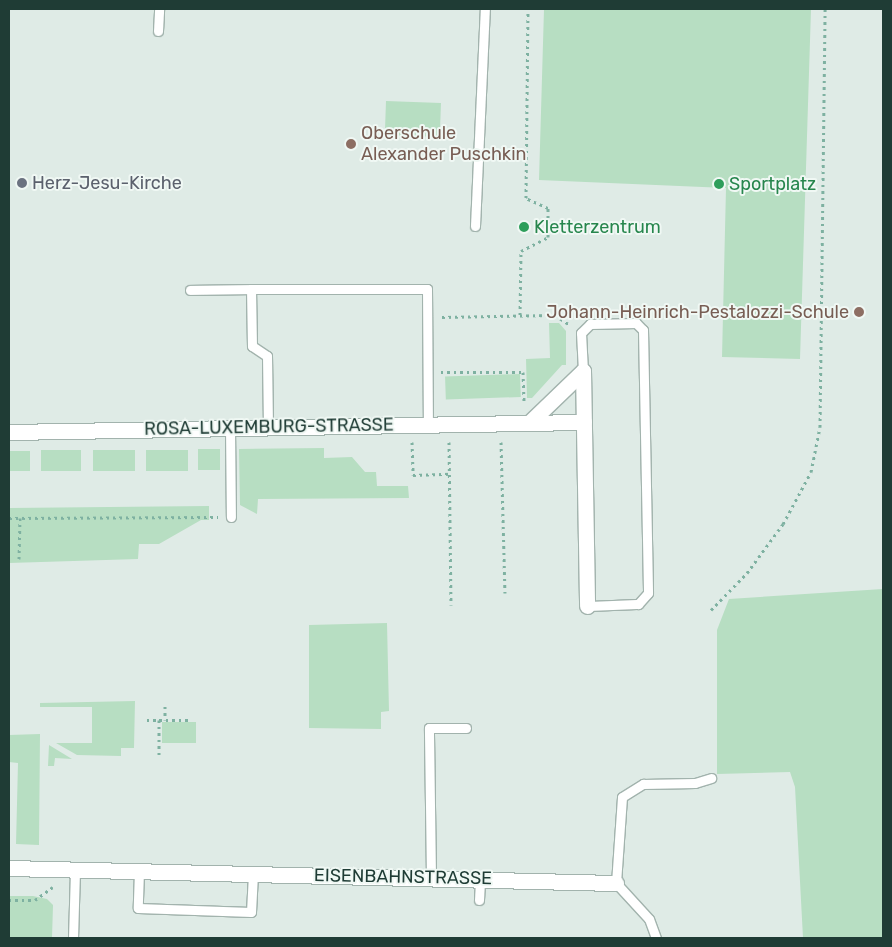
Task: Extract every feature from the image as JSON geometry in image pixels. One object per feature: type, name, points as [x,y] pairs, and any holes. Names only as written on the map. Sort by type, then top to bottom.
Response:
[{"type":"street","points":[[583,371],[587,606]]},
{"type":"street","points":[[526,423],[583,371]]},
{"type":"street","name":"ROSA-LUXEMBURG-STRASSE","points":[[9,432],[584,422]]},
{"type":"street","name":"EISENBAHNSTRASSE","points":[[9,868],[480,878],[616,883]]},
{"type":"lane","points":[[158,31],[159,9]]},
{"type":"lane","points":[[475,226],[485,9]]},
{"type":"lane","points":[[190,290],[427,288],[428,425]]},
{"type":"lane","points":[[251,289],[252,346],[267,356],[268,428]]},
{"type":"lane","points":[[583,371],[581,333],[590,324],[636,323],[643,330],[648,592],[638,604],[587,606]]},
{"type":"lane","points":[[230,428],[231,517]]},
{"type":"lane","points":[[431,877],[429,728],[466,728]]},
{"type":"lane","points":[[656,938],[649,919],[616,883],[622,797],[643,784],[695,783],[711,778]]},
{"type":"lane","points":[[73,938],[75,870]]},
{"type":"lane","points":[[139,871],[138,908],[252,912],[253,874]]},
{"type":"lane","points":[[479,900],[480,878]]},
{"type":"lane","points":[[649,919],[651,938]]},
{"type":"path","points":[[520,315],[521,250],[548,237],[548,208],[526,198],[528,9]]},
{"type":"path","points":[[712,610],[747,573],[783,524],[810,472],[820,427],[825,9]]},
{"type":"path","points":[[427,318],[555,315],[581,333]]},
{"type":"path","points":[[428,372],[523,372],[526,423]]},
{"type":"path","points":[[449,424],[451,605]]},
{"type":"path","points":[[500,424],[505,594]]},
{"type":"path","points":[[412,425],[413,475],[450,474]]},
{"type":"path","points":[[9,518],[231,517]]},
{"type":"path","points":[[19,559],[20,518]]},
{"type":"path","points":[[165,706],[165,720]]},
{"type":"path","points":[[147,720],[192,720]]},
{"type":"path","points":[[159,720],[159,755]]},
{"type":"path","points":[[9,900],[35,900],[75,870]]},
{"type":"green space","name":"Sportplatz","points":[[544,9],[811,9],[800,359],[722,357],[726,188],[539,180]]},
{"type":"green space","points":[[386,101],[441,103],[440,137],[385,135]]},
{"type":"green space","points":[[549,323],[559,323],[566,331],[566,365],[562,365],[532,398],[527,398],[526,359],[550,358]]},
{"type":"green space","points":[[520,374],[521,397],[446,400],[445,377]]},
{"type":"green space","points":[[324,448],[324,458],[352,457],[365,472],[376,472],[377,486],[408,486],[409,498],[258,499],[257,514],[240,505],[239,449]]},
{"type":"green space","points":[[198,449],[220,449],[220,470],[198,470]]},
{"type":"green space","points":[[41,450],[81,450],[81,471],[41,471]]},
{"type":"green space","points":[[93,450],[135,450],[135,471],[93,471]]},
{"type":"green space","points":[[146,450],[188,450],[188,471],[146,471]]},
{"type":"green space","points":[[9,451],[30,451],[30,471],[9,471]]},
{"type":"green space","points":[[209,506],[209,520],[201,520],[159,544],[139,544],[138,559],[9,563],[9,508]]},
{"type":"green space","points":[[883,589],[883,938],[803,938],[795,787],[790,772],[717,774],[717,630],[729,599]]},
{"type":"green space","points":[[387,623],[389,711],[381,712],[381,729],[309,728],[309,625]]},
{"type":"green space","points":[[135,701],[134,748],[121,748],[121,756],[77,755],[56,743],[92,743],[92,707],[40,707],[40,703]]},
{"type":"green space","points":[[162,722],[196,722],[196,743],[162,743]]},
{"type":"green space","points":[[40,734],[39,845],[16,844],[18,763],[9,762],[9,735]]},
{"type":"green space","points":[[49,745],[72,759],[55,758],[54,766],[48,766]]},
{"type":"green space","points":[[9,896],[33,896],[47,899],[53,905],[52,938],[9,938]]},
{"type":"place","name":"Oberschule Alexander Puschkin","points":[[351,144]]},
{"type":"place","name":"Herz-Jesu-Kirche","points":[[22,183]]},
{"type":"place","name":"Sportplatz","points":[[719,184]]},
{"type":"place","name":"Kletterzentrum","points":[[524,227]]},
{"type":"place","name":"Johann-Heinrich-Pestalozzi-Schule","points":[[859,312]]}]
